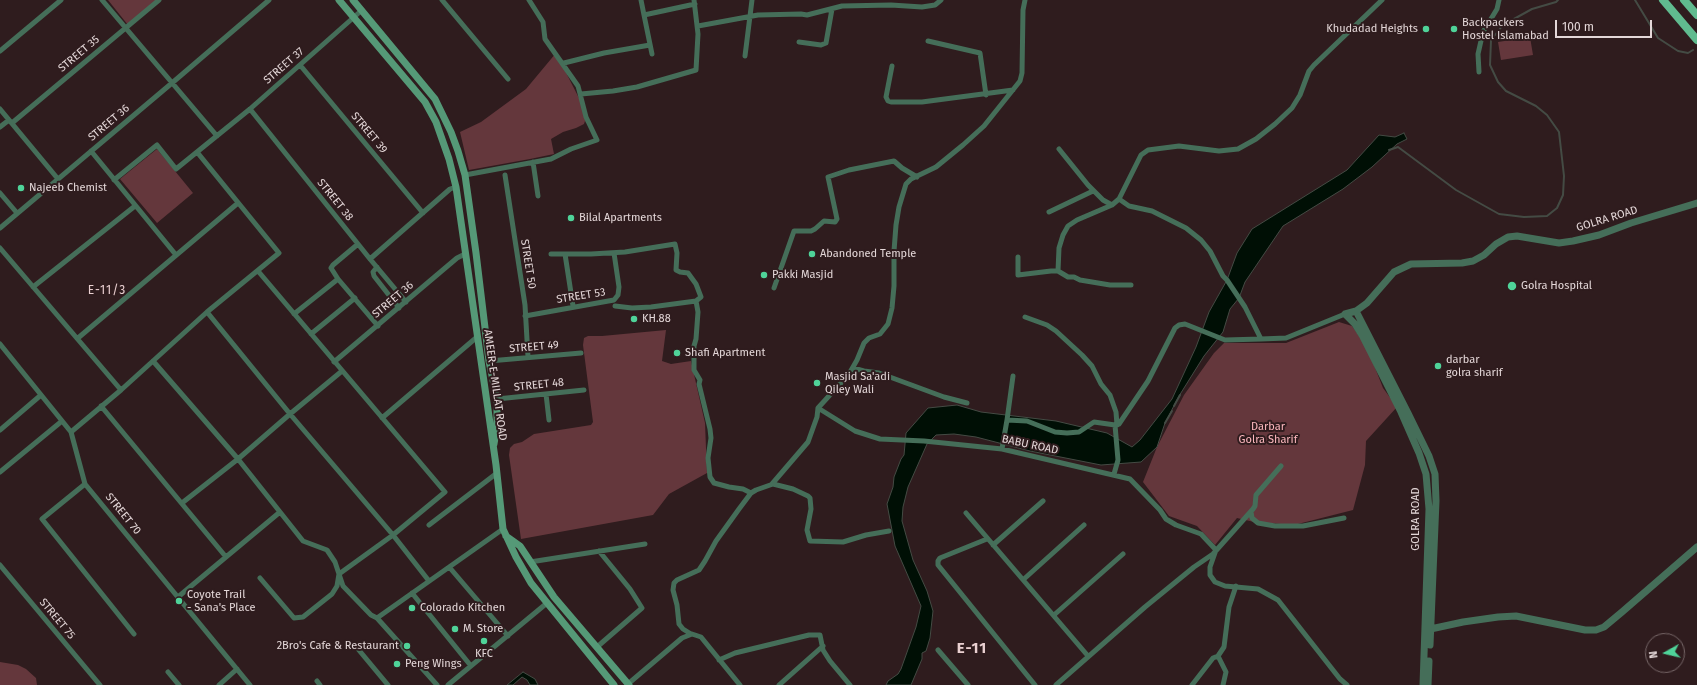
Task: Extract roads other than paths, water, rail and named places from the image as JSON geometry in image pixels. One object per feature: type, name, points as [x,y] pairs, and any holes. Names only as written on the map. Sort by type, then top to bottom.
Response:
[{"type":"main road","name":"AMEER-E-MILLAT ROAD","points":[[338,0],[425,102],[432,113],[443,140],[456,187],[493,448]]},
{"type":"main road","name":"AMEER-E-MILLAT ROAD","points":[[354,0],[435,99],[451,132],[464,175],[476,253],[489,361],[496,399],[498,425],[493,448]]},
{"type":"main road","points":[[1664,0],[1697,40]]},
{"type":"main road","points":[[1684,0],[1697,15]]},
{"type":"main road","points":[[465,254],[476,253]]},
{"type":"main road","points":[[493,448],[504,532],[525,573],[547,603],[614,685]]},
{"type":"main road","points":[[504,532],[520,546],[554,597],[628,685]]},
{"type":"main road","points":[[547,603],[554,597]]},
{"type":"street","points":[[0,51],[60,0]]},
{"type":"street","points":[[102,0],[217,136]]},
{"type":"street","name":"STREET 35","points":[[0,127],[10,122],[159,0]]},
{"type":"street","name":"STREET 36","points":[[0,228],[269,0]]},
{"type":"street","points":[[442,0],[508,80]]},
{"type":"street","points":[[464,175],[551,159],[572,149],[597,140],[586,117],[578,86],[564,63],[546,39],[544,22],[529,0]]},
{"type":"street","points":[[641,0],[652,54]]},
{"type":"street","points":[[745,56],[752,0]]},
{"type":"street","points":[[698,26],[758,15],[807,15],[842,6],[891,5],[922,7],[935,5],[940,0]]},
{"type":"street","points":[[740,685],[701,637],[683,630],[679,624],[677,605],[673,590],[674,583],[677,580],[699,570],[716,541],[750,493],[772,484],[808,442],[817,417],[818,408],[853,368],[864,342],[869,338],[880,334],[888,324],[893,299],[894,251],[899,207],[906,184],[936,167],[963,146],[984,126],[1020,81],[1022,73],[1023,10],[1025,0]]},
{"type":"street","points":[[1058,271],[1059,248],[1063,235],[1068,226],[1077,220],[1112,205],[1119,199],[1141,154],[1148,150],[1179,146],[1219,151],[1238,149],[1256,139],[1280,121],[1292,108],[1300,95],[1314,65],[1382,0]]},
{"type":"street","points":[[1479,72],[1478,54],[1483,32],[1497,9],[1499,0]]},
{"type":"street","points":[[581,94],[637,87],[696,70],[698,26],[694,2],[644,15]]},
{"type":"street","points":[[799,42],[821,45],[826,43],[832,9]]},
{"type":"street","name":"STREET 37","points":[[114,180],[157,145],[176,169],[250,109],[362,10]]},
{"type":"street","points":[[928,40],[980,53],[986,94]]},
{"type":"street","points":[[564,63],[604,53],[650,45]]},
{"type":"street","name":"STREET 39","points":[[300,65],[423,213]]},
{"type":"street","points":[[892,66],[886,97],[888,101],[891,102],[922,102],[1013,90]]},
{"type":"street","points":[[0,109],[58,179]]},
{"type":"street","name":"STREET 38","points":[[250,109],[406,302]]},
{"type":"street","points":[[1059,149],[1106,203],[1112,205]]},
{"type":"street","points":[[91,151],[176,255]]},
{"type":"street","points":[[71,432],[121,390],[207,312],[279,253],[197,152]]},
{"type":"street","points":[[774,288],[794,232],[811,231],[824,221],[835,222],[837,219],[828,177],[848,170],[894,161],[917,177]]},
{"type":"street","points":[[533,162],[538,196]]},
{"type":"street","name":"STREET 50","points":[[505,174],[525,316],[528,357]]},
{"type":"street","points":[[370,259],[450,189],[456,187]]},
{"type":"street","points":[[1049,212],[1094,190]]},
{"type":"street","points":[[0,193],[17,213]]},
{"type":"street","points":[[1119,199],[1134,207],[1149,210],[1192,232],[1208,247],[1223,276],[1239,298],[1261,339]]},
{"type":"street","points":[[78,338],[238,203]]},
{"type":"street","name":"GOLRA ROAD","points":[[1428,685],[1429,509],[1426,474],[1419,453],[1401,412],[1362,335],[1345,314],[1356,311],[1368,302],[1394,272],[1411,264],[1462,263],[1473,260],[1484,255],[1496,244],[1508,237],[1517,236],[1559,243],[1573,241],[1599,235],[1631,223],[1697,203]]},
{"type":"street","points":[[33,287],[135,206]]},
{"type":"street","points":[[551,254],[614,253],[674,243],[677,253],[676,270],[688,273],[694,281],[700,297],[696,301],[632,308],[615,306]]},
{"type":"street","points":[[358,244],[333,264],[331,268],[332,272],[356,298],[378,326]]},
{"type":"street","points":[[0,248],[121,390]]},
{"type":"street","name":"STREET 53","points":[[525,316],[573,306],[614,300],[617,298],[619,286],[614,253]]},
{"type":"street","name":"STREET 36","points":[[334,362],[457,258],[465,254]]},
{"type":"street","points":[[565,254],[573,306]]},
{"type":"street","points":[[1018,257],[1018,275],[1058,271],[1068,277],[1074,277],[1080,280],[1110,285],[1131,285]]},
{"type":"street","points":[[377,267],[373,272],[374,276],[399,308]]},
{"type":"street","points":[[258,271],[445,492],[393,535],[339,574],[337,586],[332,594],[303,617],[294,618],[260,578]]},
{"type":"street","points":[[294,314],[338,279]]},
{"type":"street","points":[[311,334],[356,298]]},
{"type":"street","points":[[696,301],[698,312],[694,346],[694,370],[700,380],[699,384],[710,429],[711,438],[708,458],[710,477],[714,483],[729,488],[743,489],[750,493]]},
{"type":"street","name":"GOLRA ROAD","points":[[1356,311],[1429,456],[1434,474],[1436,501],[1423,685]]},
{"type":"street","points":[[207,312],[290,414],[393,535],[429,581]]},
{"type":"street","points":[[1006,420],[1027,421],[1055,432],[1067,433],[1079,432],[1094,422],[1116,425],[1123,421],[1152,374],[1177,326],[1186,324],[1225,340],[1286,338],[1345,314]]},
{"type":"street","points":[[1026,317],[1047,325],[1056,331],[1082,355],[1092,366],[1101,384],[1110,395],[1116,412],[1118,460],[1114,474]]},
{"type":"street","points":[[382,418],[477,337]]},
{"type":"street","name":"STREET 70","points":[[0,344],[71,432],[85,484],[250,685]]},
{"type":"street","name":"STREET 49","points":[[489,361],[581,353]]},
{"type":"street","points":[[153,361],[238,459],[303,541],[327,550],[335,562],[343,586],[371,615],[377,618],[437,685]]},
{"type":"street","points":[[853,368],[864,372],[879,373],[944,398],[967,403]]},
{"type":"street","points":[[182,503],[238,459],[342,371]]},
{"type":"street","points":[[1002,449],[1013,376]]},
{"type":"street","name":"STREET 48","points":[[496,399],[584,390]]},
{"type":"street","points":[[546,394],[549,420]]},
{"type":"street","points":[[0,430],[41,395]]},
{"type":"street","points":[[101,406],[226,557]]},
{"type":"street","name":"BABU ROAD","points":[[818,408],[855,431],[880,439],[924,441],[1002,449],[1130,478],[1160,510],[1166,519],[1176,525],[1201,534],[1216,550]]},
{"type":"street","points":[[0,472],[62,421]]},
{"type":"street","points":[[1056,685],[1145,607],[1216,550],[1251,512],[1255,506],[1256,495],[1281,466]]},
{"type":"street","points":[[429,525],[497,473]]},
{"type":"street","points":[[85,484],[42,519],[134,634]]},
{"type":"street","points":[[772,484],[793,489],[810,498],[811,510],[807,530],[810,541],[843,542],[866,535],[889,531]]},
{"type":"street","points":[[992,545],[1043,500]]},
{"type":"street","points":[[178,597],[280,512]]},
{"type":"street","points":[[1251,512],[1252,518],[1258,524],[1275,526],[1303,526],[1344,518]]},
{"type":"street","points":[[966,513],[992,545],[1024,579],[1088,656]]},
{"type":"street","points":[[1024,579],[1084,525]]},
{"type":"street","points":[[377,618],[429,581],[504,532]]},
{"type":"street","points":[[987,539],[940,558],[938,565],[1035,685]]},
{"type":"street","points":[[530,562],[645,544]]},
{"type":"street","points":[[1428,630],[1463,622],[1516,616],[1585,630],[1596,630],[1604,627],[1697,547]]},
{"type":"street","points":[[1216,550],[1210,567],[1210,575],[1215,582],[1225,586],[1258,589],[1278,600],[1340,679],[1347,685]]},
{"type":"street","points":[[597,647],[642,608],[630,589],[599,551]]},
{"type":"street","points":[[1054,615],[1123,554]]},
{"type":"street","name":"STREET 75","points":[[0,565],[100,685]]},
{"type":"street","points":[[450,568],[508,636]]},
{"type":"street","points":[[1192,685],[1213,658],[1218,656],[1224,647],[1229,607],[1236,586]]},
{"type":"street","points":[[412,593],[471,666]]},
{"type":"street","points":[[448,685],[547,603]]},
{"type":"street","points":[[628,685],[682,638],[691,634]]},
{"type":"street","points":[[719,660],[735,653],[809,635],[820,634],[823,646],[830,661],[850,685]]},
{"type":"street","points":[[779,685],[823,646]]},
{"type":"street","points":[[358,649],[388,685]]},
{"type":"street","points":[[938,650],[968,685]]},
{"type":"street","points":[[1218,656],[1226,672],[1223,685]]},
{"type":"street","points":[[219,685],[237,669]]},
{"type":"street","points":[[168,672],[179,685]]},
{"type":"waterway","points":[[1389,150],[1398,147],[1456,190],[1499,214],[1524,217],[1547,216],[1557,208],[1563,195],[1564,176],[1559,132],[1547,115],[1536,106],[1506,91],[1498,82],[1490,65],[1491,40],[1503,25],[1532,9],[1556,2],[1558,0]]},
{"type":"waterway","points":[[1635,0],[1658,38],[1678,51],[1688,53],[1693,50]]},
{"type":"waterway","points":[[1174,406],[1180,395]]},
{"type":"waterway","points":[[1165,423],[1172,411]]},
{"type":"place","name":"Khudadad Heights","points":[[1426,29]]},
{"type":"place","name":"Backpackers Hostel Islamabad","points":[[1454,29]]},
{"type":"place","name":"Najeeb Chemist","points":[[21,188]]},
{"type":"place","name":"Bilal Apartments","points":[[571,218]]},
{"type":"place","name":"Abandoned Temple","points":[[812,254]]},
{"type":"place","name":"Pakki Masjid","points":[[764,275]]},
{"type":"place","name":"Golra Hospital","points":[[1512,286]]},
{"type":"place","name":"KH.88","points":[[634,319]]},
{"type":"place","name":"Shafi Apartment","points":[[677,353]]},
{"type":"place","name":"darbar golra sharif","points":[[1438,366]]},
{"type":"place","name":"Masjid Sa'adi Qiley Wali","points":[[817,383]]},
{"type":"place","name":"Coyote Trail - Sana's Place","points":[[179,601]]},
{"type":"place","name":"Colorado Kitchen","points":[[412,608]]},
{"type":"place","name":"M. Store","points":[[455,629]]},
{"type":"place","name":"KFC","points":[[484,641]]},
{"type":"place","name":"2Bro's Cafe & Restaurant","points":[[407,646]]},
{"type":"place","name":"Peng Wings","points":[[397,664]]},
{"type":"district","name":"E-11/3","points":[[107,291]]},
{"type":"district","name":"E-11","points":[[972,649]]},
{"type":"park label","name":"Darbar Golra Sharif","points":[[1268,433]]}]
